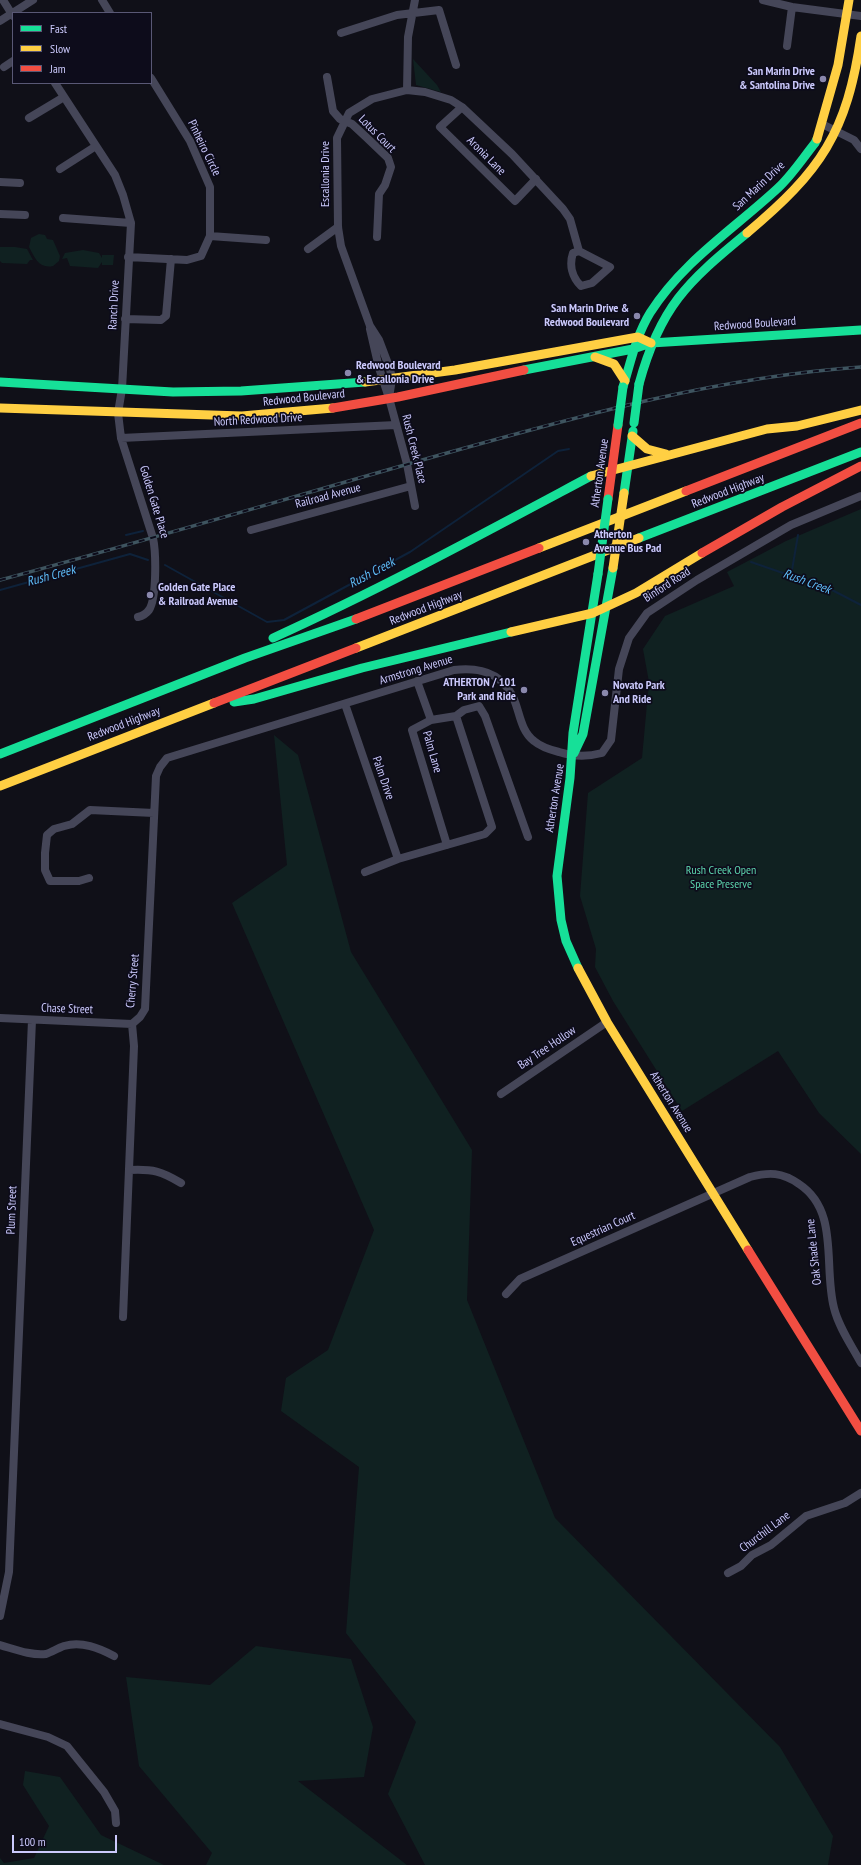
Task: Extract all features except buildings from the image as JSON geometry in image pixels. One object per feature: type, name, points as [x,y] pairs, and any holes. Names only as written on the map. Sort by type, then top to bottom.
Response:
[{"type":"main road","name":"San Marin Drive","points":[[638,336],[653,308],[679,274],[779,187],[793,172],[815,143],[822,124],[838,65],[849,0]]},
{"type":"main road","points":[[638,336],[651,343],[667,313],[689,284],[795,189],[822,157],[836,131],[852,90],[861,36]]},
{"type":"main road","name":"Redwood Boulevard","points":[[0,408],[242,416],[318,410],[389,398],[591,356],[633,349],[651,343],[861,330]]},
{"type":"main road","name":"Atherton Avenue","points":[[638,336],[624,384],[593,613],[573,733],[573,756],[558,852],[558,905],[562,930],[568,950],[582,980],[607,1022],[861,1431]]},
{"type":"main road","name":"Redwood Boulevard","points":[[0,382],[173,392],[241,391],[392,379],[456,370],[638,336]]},
{"type":"main road","name":"Atherton Avenue","points":[[573,756],[583,734],[607,608],[639,384],[651,343]]},
{"type":"main road","points":[[591,356],[608,360],[616,365],[624,384]]},
{"type":"main road","points":[[245,658],[270,640],[352,601],[592,475],[613,468],[767,429],[797,426],[861,410]]},
{"type":"main road","name":"Redwood Highway","points":[[0,754],[245,658],[342,624],[861,422]]},
{"type":"main road","points":[[632,436],[638,444],[649,452],[669,454]]},
{"type":"main road","name":"Redwood Highway","points":[[0,786],[861,452]]},
{"type":"main road","points":[[201,708],[254,699],[362,668],[593,613],[607,608],[651,584],[784,505],[861,466]]},
{"type":"street","points":[[0,21],[12,15],[3,0]]},
{"type":"street","points":[[16,12],[33,0]]},
{"type":"street","points":[[102,0],[109,12]]},
{"type":"street","points":[[407,90],[408,37],[415,0]]},
{"type":"street","points":[[764,0],[792,7],[861,16]]},
{"type":"street","points":[[786,46],[792,7]]},
{"type":"street","points":[[341,33],[397,15],[439,10],[456,65]]},
{"type":"street","points":[[4,67],[12,62]]},
{"type":"street","name":"Lotus Court","points":[[327,77],[334,111],[340,119],[352,124],[388,158],[391,167],[385,185],[379,194],[377,237]]},
{"type":"street","name":"Pinheiro Circle","points":[[128,257],[187,260],[201,256],[210,236],[210,187],[190,141],[152,80]]},
{"type":"street","name":"Ranch Drive","points":[[57,84],[115,175],[123,195],[130,223],[122,388]]},
{"type":"street","name":"Escallonia Drive","points":[[389,398],[392,379],[390,369],[370,326],[341,246],[338,227],[337,138],[344,120],[349,113],[372,100],[407,90],[425,92],[451,100],[462,107],[536,179],[563,209],[570,219],[578,251]]},
{"type":"street","points":[[29,118],[64,97]]},
{"type":"street","name":"Aronia Lane","points":[[462,107],[440,127],[514,201],[536,179]]},
{"type":"street","points":[[822,124],[854,140],[861,149]]},
{"type":"street","points":[[60,169],[96,146]]},
{"type":"street","points":[[0,182],[20,182]]},
{"type":"street","points":[[0,214],[25,215]]},
{"type":"street","points":[[63,218],[130,223]]},
{"type":"street","points":[[308,249],[338,227]]},
{"type":"street","points":[[210,236],[266,240]]},
{"type":"street","points":[[578,251],[598,261],[610,267],[592,283],[581,286],[575,280],[571,261],[573,253],[578,251]]},
{"type":"street","points":[[125,319],[161,320],[166,316],[171,259]]},
{"type":"street","name":"Escallonia Drive","points":[[370,326],[372,342],[382,380],[389,398]]},
{"type":"street","name":"Golden Gate Place","points":[[122,388],[118,413],[121,438],[155,545],[152,604],[147,613],[138,617]]},
{"type":"street","name":"Rush Creek Place","points":[[389,398],[415,506]]},
{"type":"street","name":"North Redwood Drive","points":[[121,438],[396,425]]},
{"type":"street","name":"Railroad Avenue","points":[[251,530],[411,486]]},
{"type":"street","name":"Binford Road","points":[[573,756],[602,753],[611,740],[619,669],[629,638],[647,613],[728,561],[791,526],[861,496]]},
{"type":"street","name":"Armstrong Avenue","points":[[275,725],[454,670],[469,668],[482,670],[493,674],[504,683],[513,697],[521,722],[535,742],[548,749],[573,756]]},
{"type":"street","points":[[417,681],[431,720]]},
{"type":"street","name":"Palm Drive","points":[[345,704],[398,859]]},
{"type":"street","name":"Palm Lane","points":[[447,845],[412,730],[431,720],[456,716],[464,710],[479,706],[485,716],[528,837]]},
{"type":"street","points":[[365,872],[398,859],[485,834],[492,827],[456,716]]},
{"type":"street","name":"Cherry Street","points":[[124,1317],[134,1046],[132,1024],[140,1017],[145,1009],[156,776],[160,767],[167,758],[275,725]]},
{"type":"street","points":[[90,878],[79,882],[50,881],[45,870],[47,835],[54,829],[72,824],[90,810],[154,813]]},
{"type":"street","name":"Chase Street","points":[[0,1018],[132,1024]]},
{"type":"street","name":"Plum Street","points":[[0,1616],[9,1572],[32,1020]]},
{"type":"street","name":"Bay Tree Hollow","points":[[502,1094],[607,1022]]},
{"type":"street","points":[[130,1170],[151,1169],[164,1172],[181,1183]]},
{"type":"street","name":"Oak Shade Lane","points":[[714,1194],[750,1177],[767,1173],[789,1177],[808,1190],[821,1207],[826,1224],[829,1281],[834,1310],[861,1364]]},
{"type":"street","name":"Equestrian Court","points":[[506,1294],[520,1279],[714,1194]]},
{"type":"street","name":"Churchill Lane","points":[[728,1573],[741,1566],[752,1554],[771,1546],[806,1516],[845,1503],[861,1493]]},
{"type":"street","points":[[0,1645],[32,1653],[46,1654],[64,1646],[82,1644],[101,1649],[114,1656]]},
{"type":"street","points":[[0,1724],[48,1737],[67,1746],[104,1792],[115,1812],[116,1823]]},
{"type":"green space","points":[[413,59],[437,85],[441,92],[416,85]]},
{"type":"green space","points":[[39,234],[45,235],[47,239],[53,240],[60,256],[59,261],[53,266],[44,266],[38,262],[29,247],[31,238]]},
{"type":"green space","points":[[0,247],[27,249],[33,260],[30,260],[27,264],[2,263],[0,261]]},
{"type":"green space","points":[[83,250],[99,253],[102,258],[102,255],[114,255],[113,265],[102,265],[102,262],[98,268],[70,266],[67,258],[62,259],[65,253]]},
{"type":"green space","name":"Rush Creek Open Space Preserve","points":[[861,509],[861,1154],[819,1113],[778,1051],[682,1111],[613,1001],[595,967],[596,949],[580,896],[588,793],[642,758],[649,682],[643,649],[665,616],[734,586],[727,572],[786,541]]},
{"type":"green space","points":[[274,735],[298,755],[351,952],[472,1150],[467,1300],[555,1518],[780,1747],[833,1836],[828,1865],[425,1865],[388,1794],[416,1722],[346,1633],[359,1467],[281,1411],[286,1378],[328,1350],[374,1230],[232,903],[287,865]]},
{"type":"green space","points":[[256,1646],[351,1659],[373,1727],[364,1777],[298,1781],[407,1865],[206,1865],[212,1853],[139,1766],[126,1677],[210,1685]]},
{"type":"green space","points":[[25,1771],[60,1777],[101,1835],[164,1865],[0,1865],[0,1858],[4,1863],[34,1858],[49,1826],[23,1785]]},
{"type":"waterway","name":"Rush Creek","points":[[165,565],[267,622],[284,620],[410,552],[558,451],[569,449]]},
{"type":"waterway","points":[[126,535],[143,531]]},
{"type":"waterway","points":[[791,576],[798,535]]},
{"type":"waterway","name":"Rush Creek","points":[[0,590],[130,554],[148,560]]},
{"type":"waterway","name":"Rush Creek","points":[[751,562],[832,590],[861,605]]},
{"type":"railway","points":[[0,580],[447,453],[600,412],[756,379],[861,367]]},
{"type":"traffic: fast","points":[[623,387],[641,331],[650,313],[663,294],[693,261],[783,183],[817,139]]},
{"type":"traffic: fast","points":[[639,384],[647,357],[656,335],[678,298],[708,266],[747,233]]},
{"type":"traffic: fast","points":[[524,370],[633,349],[651,343],[861,330]]},
{"type":"traffic: fast","points":[[0,382],[173,392],[241,391],[365,382]]},
{"type":"traffic: fast","points":[[634,423],[639,384]]},
{"type":"traffic: fast","points":[[618,425],[623,387]]},
{"type":"traffic: fast","points":[[624,493],[633,431]]},
{"type":"traffic: fast","points":[[639,538],[861,452]]},
{"type":"traffic: fast","points":[[273,638],[393,580],[591,476]]},
{"type":"traffic: fast","points":[[598,574],[608,499]]},
{"type":"traffic: fast","points":[[574,753],[583,734],[613,568]]},
{"type":"traffic: fast","points":[[578,968],[566,941],[561,920],[557,876],[570,778],[573,733],[598,574]]},
{"type":"traffic: fast","points":[[0,754],[245,658],[356,619]]},
{"type":"traffic: fast","points":[[234,702],[254,699],[362,668],[511,632]]},
{"type":"traffic: slow","points":[[817,139],[838,65],[849,0]]},
{"type":"traffic: slow","points":[[747,233],[773,211],[794,190],[812,169],[826,148],[838,125],[848,99],[861,36]]},
{"type":"traffic: slow","points":[[365,382],[455,370],[638,337],[651,343]]},
{"type":"traffic: slow","points":[[595,357],[614,364],[625,381]]},
{"type":"traffic: slow","points":[[0,408],[242,416],[333,408]]},
{"type":"traffic: slow","points":[[591,476],[767,429],[797,426],[861,410]]},
{"type":"traffic: slow","points":[[632,436],[647,449],[666,454]]},
{"type":"traffic: slow","points":[[539,548],[686,491]]},
{"type":"traffic: slow","points":[[613,568],[624,493]]},
{"type":"traffic: slow","points":[[356,648],[639,538]]},
{"type":"traffic: slow","points":[[511,632],[593,613],[636,593],[702,553]]},
{"type":"traffic: slow","points":[[0,786],[214,703]]},
{"type":"traffic: slow","points":[[578,968],[607,1022],[748,1250]]},
{"type":"traffic: jam","points":[[333,408],[398,397],[524,370]]},
{"type":"traffic: jam","points":[[686,491],[861,423]]},
{"type":"traffic: jam","points":[[608,499],[618,425]]},
{"type":"traffic: jam","points":[[702,553],[782,507],[861,466]]},
{"type":"traffic: jam","points":[[356,619],[539,548]]},
{"type":"traffic: jam","points":[[214,703],[356,648]]},
{"type":"traffic: jam","points":[[748,1250],[861,1431]]},
{"type":"place","name":"San Marin Drive & Santolina Drive","points":[[823,79]]},
{"type":"place","name":"San Marin Drive & Redwood Boulevard","points":[[637,316]]},
{"type":"place","name":"Redwood Boulevard & Escallonia Drive","points":[[348,373]]},
{"type":"place","name":"Atherton Avenue Bus Pad","points":[[586,542]]},
{"type":"place","name":"Golden Gate Place & Railroad Avenue","points":[[150,595]]},
{"type":"place","name":"ATHERTON / 101 Park and Ride","points":[[524,690]]},
{"type":"place","name":"Novato Park And Ride","points":[[605,693]]}]
